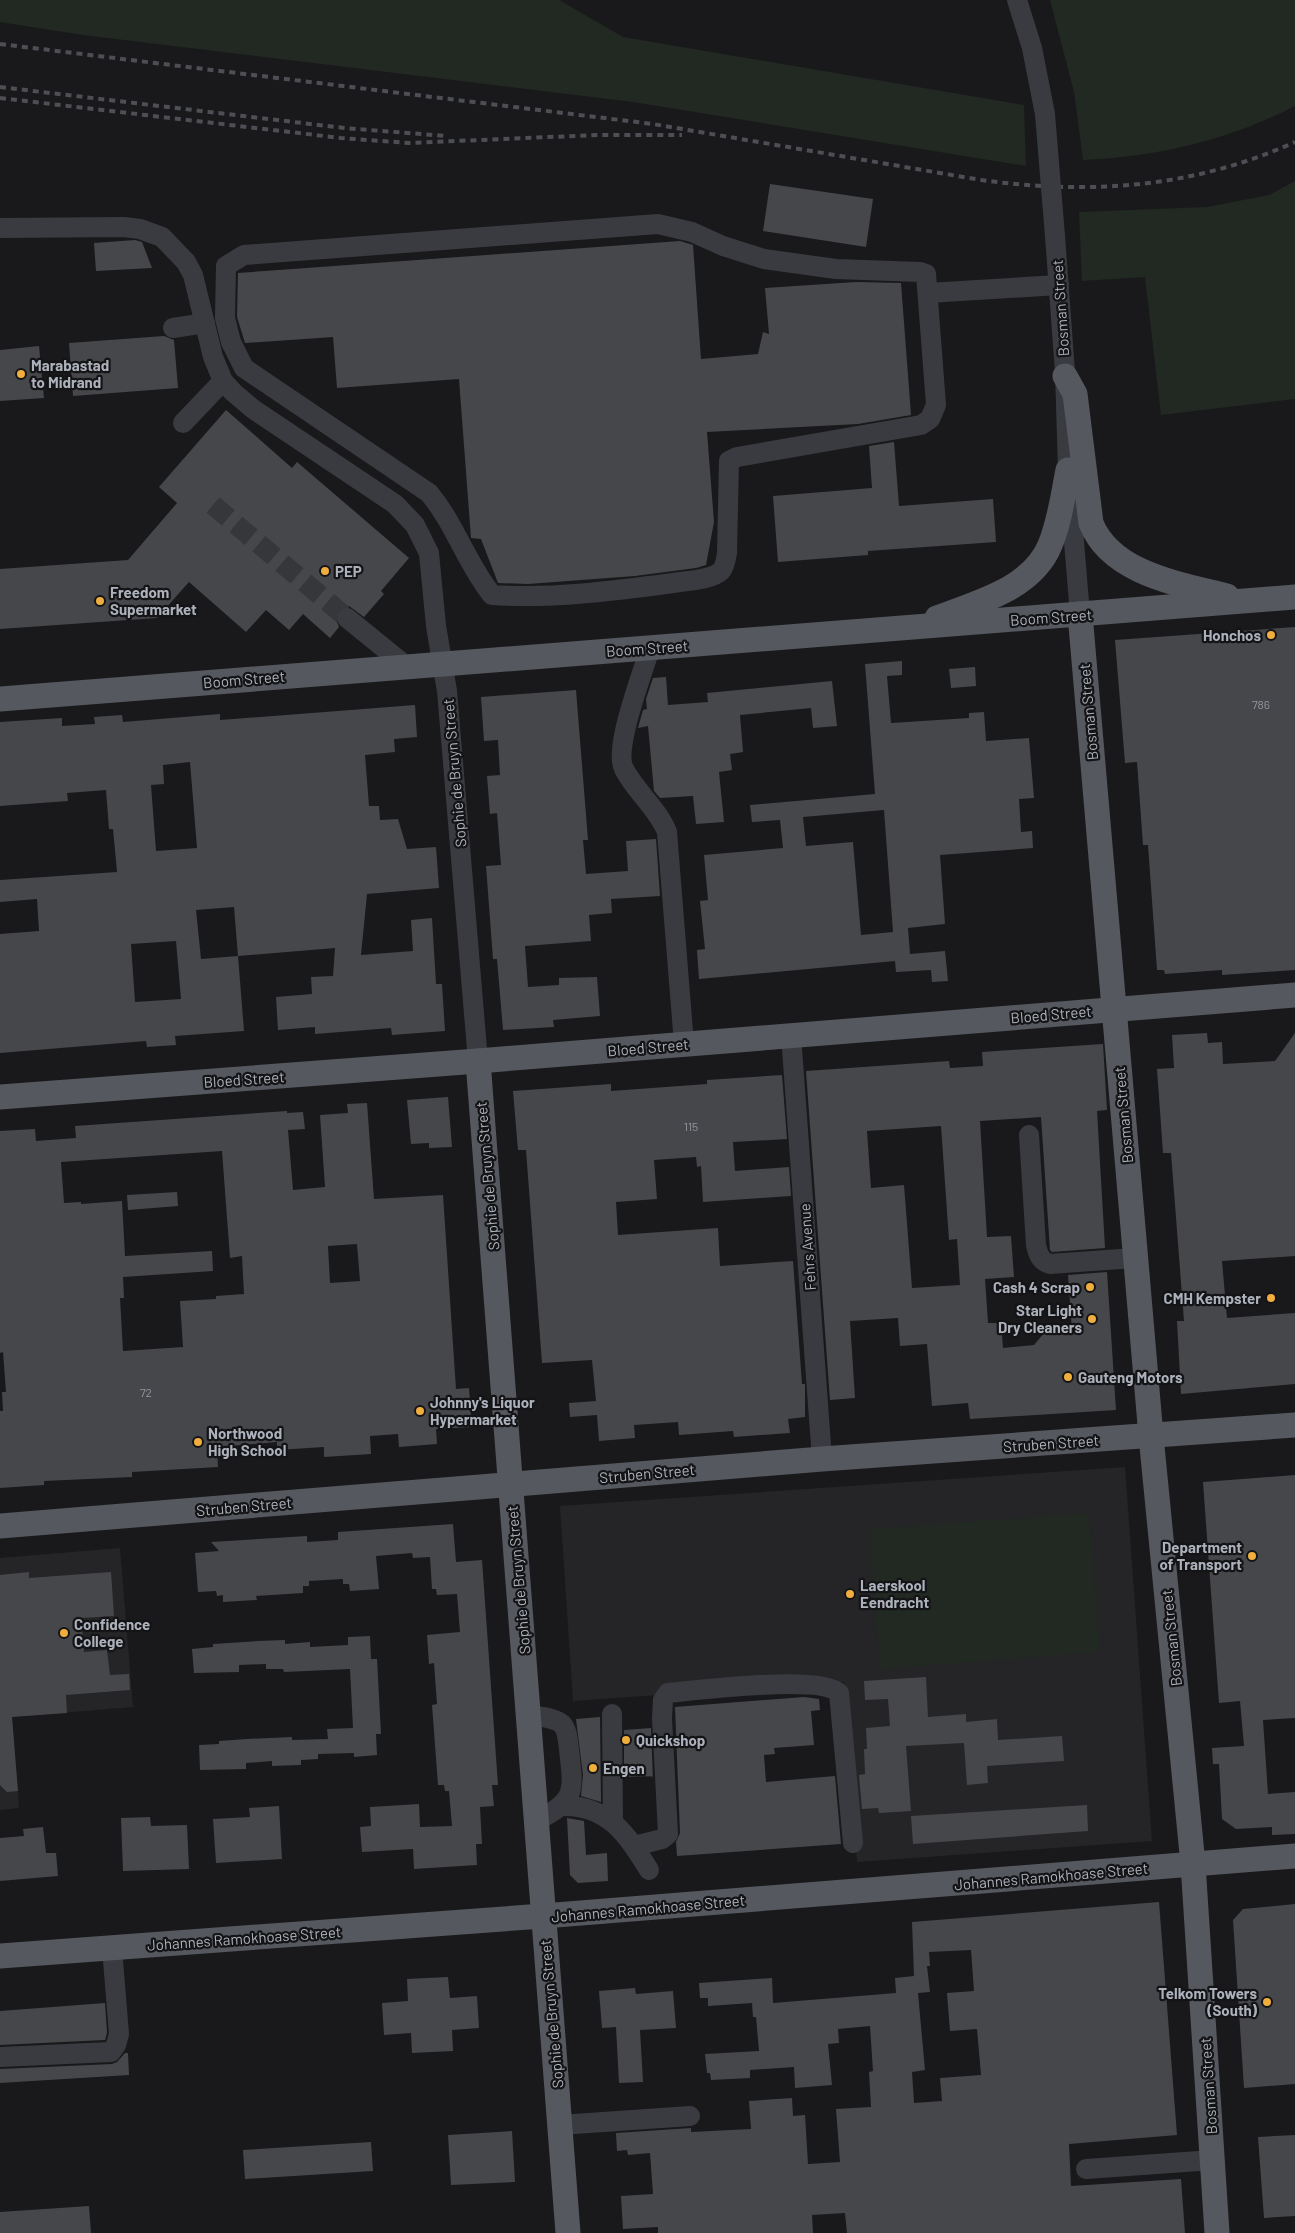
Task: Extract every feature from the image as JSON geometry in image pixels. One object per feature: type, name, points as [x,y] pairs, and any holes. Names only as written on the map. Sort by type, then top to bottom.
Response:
[{"type":"main road","points":[[1065,376],[1075,394],[1090,523],[1100,542],[1127,565],[1144,572],[1202,590],[1248,601]]},
{"type":"main road","points":[[912,628],[1005,590],[1032,572],[1044,556],[1056,529],[1068,470]]},
{"type":"main road","name":"Boom Street","points":[[0,699],[1295,598]]},
{"type":"main road","name":"Bosman Street","points":[[1080,614],[1150,1436],[1193,1864],[1217,2233]]},
{"type":"main road","name":"Bloed Street","points":[[0,1097],[478,1061],[1295,995]]},
{"type":"main road","name":"Sophie de Bruyn Street","points":[[478,1061],[568,2233]]},
{"type":"main road","name":"Struben Street","points":[[0,1526],[510,1484],[1295,1424]]},
{"type":"main road","name":"Johannes Ramokhoase Street","points":[[0,1956],[543,1916],[1295,1856]]},
{"type":"street","name":"Bosman Street","points":[[1017,0],[1032,48],[1045,114],[1065,376],[1068,470],[1080,614]]},
{"type":"street","points":[[658,224],[692,232],[723,246],[764,259],[836,269],[924,272],[926,274],[928,293],[936,406],[930,419],[921,425],[738,456],[729,462],[727,553],[724,567],[720,572],[702,578],[608,591],[517,597],[492,595],[481,582],[444,513],[429,493],[244,368],[230,342],[225,318],[226,266],[244,255],[658,224]]},
{"type":"street","name":"Sophie de Bruyn Street","points":[[0,228],[124,228],[140,230],[162,237],[186,262],[193,275],[206,323],[209,346],[223,381],[253,409],[395,504],[415,524],[429,553],[436,626],[444,663],[478,1061]]},
{"type":"street","points":[[928,293],[1058,285]]},
{"type":"street","points":[[173,328],[206,323]]},
{"type":"street","points":[[183,423],[223,381]]},
{"type":"street","points":[[347,618],[406,666]]},
{"type":"street","points":[[650,648],[623,734],[621,752],[623,768],[649,807],[663,822],[667,832],[684,1044]]},
{"type":"street","name":"Fehrs Avenue","points":[[791,1035],[822,1460]]},
{"type":"street","points":[[1029,1135],[1036,1245],[1039,1257],[1044,1262],[1050,1264],[1135,1258]]},
{"type":"street","points":[[634,1846],[662,1839],[668,1834],[662,1718],[663,1700],[668,1693],[791,1684],[823,1685],[834,1688],[839,1693],[853,1843]]},
{"type":"street","points":[[612,1714],[613,1822]]},
{"type":"street","points":[[529,1715],[561,1723],[567,1735],[572,1779],[571,1792],[558,1810],[536,1821]]},
{"type":"street","points":[[561,1806],[590,1809],[613,1822],[634,1846],[649,1870]]},
{"type":"street","points":[[0,2057],[110,2052],[116,2045],[119,2034],[112,1948]]},
{"type":"street","points":[[560,2125],[690,2116]]},
{"type":"street","points":[[1086,2169],[1213,2160]]},
{"type":"shaded area","points":[[0,0],[559,0],[623,37],[1024,105],[1026,166],[633,102],[83,35],[0,22]]},
{"type":"shaded area","points":[[1050,0],[1295,0],[1295,106],[1244,128],[1192,145],[1138,155],[1083,160],[1074,92]]},
{"type":"shaded area","points":[[1295,181],[1295,399],[1161,415],[1145,277],[1082,281],[1079,212],[1207,207],[1269,195]]},
{"type":"shaded area","name":"Laerskool Eendracht","points":[[1125,1467],[1152,1841],[857,1862],[844,1682],[573,1701],[560,1506]]},
{"type":"shaded area","points":[[1089,1513],[1100,1652],[880,1669],[869,1529]]},
{"type":"shaded area","name":"Confidence College","points":[[120,1548],[133,1707],[12,1717],[19,1808],[0,1810],[0,1558]]},
{"type":"building","points":[[770,184],[873,199],[866,247],[763,231]]},
{"type":"building","points":[[135,240],[142,242],[152,268],[96,271],[94,243]]},
{"type":"building","points":[[680,241],[693,245],[701,359],[758,354],[763,332],[769,334],[765,288],[856,282],[901,283],[911,415],[858,424],[707,432],[714,522],[706,565],[696,568],[635,576],[528,584],[498,583],[481,539],[471,538],[459,379],[337,388],[333,337],[245,343],[237,317],[238,273]]},
{"type":"building","points":[[164,336],[174,340],[178,388],[73,396],[69,343]]},
{"type":"building","name":"Marabastad to Midrand","points":[[39,346],[44,398],[0,401],[0,350]]},
{"type":"building","points":[[226,410],[292,468],[297,462],[409,558],[381,591],[384,594],[364,617],[349,606],[342,607],[335,617],[339,627],[330,638],[303,614],[289,630],[266,610],[246,632],[189,582],[157,618],[0,629],[0,569],[128,560],[177,503],[159,487]]},
{"type":"building","points":[[894,442],[899,506],[993,499],[996,542],[868,551],[868,555],[778,562],[773,496],[872,488],[869,446]]},
{"type":"building","points":[[1295,627],[1295,970],[1222,975],[1222,970],[1165,974],[1164,970],[1157,970],[1148,845],[1143,845],[1137,762],[1125,763],[1115,640]]},
{"type":"building","points":[[902,661],[902,675],[887,676],[891,723],[969,718],[969,713],[984,712],[986,741],[1029,738],[1034,798],[1019,799],[1021,832],[1032,831],[1033,848],[940,855],[945,924],[908,928],[910,954],[945,951],[948,981],[932,982],[931,970],[896,972],[895,961],[699,979],[697,950],[705,949],[700,901],[708,900],[704,855],[783,848],[780,820],[752,822],[750,805],[875,794],[865,664]],"holes":[[[884,810],[893,932],[861,935],[853,842],[806,846],[803,817]]]},
{"type":"building","points":[[975,667],[976,686],[951,688],[949,669]]},
{"type":"building","points":[[666,677],[668,705],[708,702],[707,693],[832,681],[837,726],[813,728],[811,708],[740,715],[743,752],[730,754],[732,770],[719,772],[724,822],[696,824],[693,796],[660,798],[654,791],[648,726],[638,728],[643,710],[647,709],[646,699],[653,678]]},
{"type":"building","points":[[576,690],[588,840],[583,840],[586,874],[628,871],[626,841],[656,839],[660,896],[611,899],[612,913],[589,915],[591,941],[525,946],[528,987],[559,985],[559,978],[597,977],[600,1016],[553,1020],[554,1027],[503,1030],[497,959],[493,959],[486,866],[501,865],[497,813],[490,814],[487,776],[500,775],[498,740],[484,741],[481,697]]},
{"type":"building","points":[[415,705],[417,737],[394,739],[395,752],[365,755],[369,806],[379,806],[380,820],[398,819],[407,849],[436,847],[439,888],[367,894],[361,955],[413,951],[411,920],[432,918],[436,984],[442,984],[445,1031],[392,1035],[391,1028],[315,1034],[315,1027],[278,1030],[276,997],[312,994],[311,977],[333,976],[335,948],[238,956],[244,1031],[175,1036],[176,1045],[147,1047],[146,1041],[0,1053],[0,934],[39,931],[37,899],[0,902],[0,880],[117,872],[113,829],[109,829],[106,790],[67,793],[68,801],[0,806],[0,722],[62,718],[62,726],[95,724],[94,717],[122,715],[123,722],[220,714],[220,720]],"holes":[[[190,762],[197,848],[156,851],[151,785],[164,784],[163,765]],[[234,907],[238,956],[201,959],[196,910]],[[176,941],[181,999],[135,1002],[131,944]]]},
{"type":"building","points":[[1207,1033],[1208,1043],[1222,1042],[1223,1064],[1275,1061],[1295,1033],[1295,1256],[1222,1261],[1227,1318],[1295,1313],[1295,1384],[1181,1394],[1177,1321],[1184,1321],[1171,1153],[1163,1153],[1157,1069],[1174,1068],[1172,1035]]},
{"type":"building","points":[[1103,1044],[1107,1110],[1097,1111],[1105,1248],[1052,1252],[1050,1250],[1041,1117],[980,1121],[987,1237],[1011,1236],[1014,1277],[985,1279],[988,1323],[1001,1323],[1003,1348],[1034,1345],[1044,1333],[1072,1331],[1068,1275],[1107,1272],[1116,1410],[970,1419],[968,1403],[932,1406],[927,1344],[900,1346],[898,1318],[850,1321],[855,1398],[830,1400],[806,1071],[949,1061],[950,1068],[983,1066],[982,1052]],"holes":[[[941,1126],[949,1240],[957,1239],[960,1285],[912,1288],[904,1185],[871,1188],[867,1131]]]},
{"type":"building","points":[[782,1075],[787,1139],[733,1142],[735,1171],[789,1167],[791,1196],[703,1202],[701,1166],[697,1167],[696,1157],[654,1160],[657,1199],[616,1202],[618,1235],[718,1228],[720,1266],[793,1261],[802,1384],[805,1384],[805,1417],[788,1419],[790,1433],[734,1437],[733,1431],[679,1435],[678,1422],[634,1425],[635,1438],[599,1441],[597,1415],[570,1417],[569,1403],[596,1401],[592,1360],[542,1363],[526,1150],[518,1150],[513,1091],[611,1084],[611,1091],[707,1084],[707,1080]]},
{"type":"building","points":[[448,1097],[452,1147],[429,1148],[429,1143],[411,1144],[407,1100]]},
{"type":"building","points":[[367,1103],[374,1199],[443,1195],[456,1389],[469,1388],[472,1427],[436,1429],[437,1444],[399,1447],[398,1434],[370,1436],[371,1454],[324,1457],[324,1447],[277,1450],[277,1442],[217,1447],[218,1467],[132,1472],[132,1477],[44,1481],[44,1485],[0,1488],[0,1411],[3,1411],[2,1392],[6,1392],[3,1352],[0,1353],[0,1131],[35,1129],[36,1141],[76,1138],[75,1126],[287,1111],[287,1113],[303,1112],[305,1129],[288,1130],[293,1190],[325,1187],[320,1115],[348,1113],[347,1104]],"holes":[[[222,1151],[230,1258],[242,1256],[244,1294],[216,1296],[216,1299],[180,1301],[183,1347],[123,1351],[120,1298],[124,1298],[123,1277],[213,1271],[212,1251],[125,1256],[122,1201],[81,1204],[81,1202],[64,1203],[61,1162]],[[357,1244],[360,1281],[330,1283],[328,1246]]]},
{"type":"building","points":[[177,1192],[178,1206],[128,1210],[127,1195]]},
{"type":"building","points":[[1295,1475],[1295,1718],[1263,1720],[1268,1794],[1295,1792],[1295,1834],[1272,1835],[1272,1827],[1236,1829],[1222,1819],[1219,1764],[1213,1764],[1212,1748],[1244,1746],[1240,1701],[1219,1703],[1203,1482]]},
{"type":"building","points":[[453,1524],[456,1562],[482,1560],[498,1785],[492,1785],[494,1806],[480,1807],[482,1844],[476,1844],[477,1865],[414,1869],[413,1849],[362,1852],[360,1827],[371,1826],[370,1807],[419,1804],[420,1827],[452,1826],[449,1791],[445,1791],[444,1785],[438,1785],[432,1705],[437,1704],[434,1663],[429,1664],[427,1635],[460,1632],[457,1594],[437,1595],[436,1589],[432,1589],[430,1557],[413,1558],[412,1553],[376,1556],[379,1589],[350,1591],[349,1584],[343,1584],[343,1579],[309,1581],[309,1586],[303,1586],[303,1593],[256,1596],[257,1600],[223,1602],[223,1595],[217,1596],[216,1591],[198,1592],[195,1553],[219,1551],[211,1542],[307,1536],[307,1542],[338,1540],[338,1532]]},
{"type":"building","name":"Confidence College","points":[[29,1572],[29,1578],[111,1572],[114,1616],[81,1618],[84,1652],[107,1650],[110,1675],[129,1674],[130,1690],[66,1695],[67,1713],[12,1717],[18,1791],[7,1792],[0,1785],[0,1575]]},
{"type":"building","points":[[370,1636],[371,1659],[377,1659],[381,1734],[376,1734],[377,1755],[354,1757],[354,1753],[318,1754],[318,1759],[301,1760],[301,1765],[272,1766],[272,1761],[246,1763],[246,1769],[200,1770],[199,1745],[247,1739],[292,1737],[292,1740],[328,1739],[327,1729],[353,1728],[350,1669],[284,1672],[283,1669],[266,1669],[266,1664],[239,1665],[239,1672],[194,1673],[192,1649],[213,1647],[213,1644],[285,1640],[285,1644],[310,1642],[310,1647],[348,1645],[348,1637]]},
{"type":"building","points":[[926,1677],[928,1717],[966,1714],[966,1722],[997,1719],[998,1740],[1062,1736],[1064,1761],[987,1766],[988,1783],[967,1785],[964,1743],[906,1746],[911,1811],[879,1813],[878,1808],[862,1809],[859,1775],[865,1774],[864,1749],[867,1749],[866,1728],[890,1726],[888,1699],[865,1700],[864,1681]]},
{"type":"building","points":[[804,1697],[819,1699],[820,1710],[811,1711],[814,1745],[774,1748],[775,1754],[764,1755],[766,1782],[835,1776],[841,1844],[677,1856],[676,1842],[680,1833],[675,1707]]},
{"type":"building","points":[[600,1717],[601,1802],[581,1796],[583,1775],[576,1719]]},
{"type":"building","points":[[651,1728],[653,1776],[624,1777],[624,1730]]},
{"type":"building","points":[[1087,1805],[1088,1831],[913,1844],[911,1816]]},
{"type":"building","points":[[279,1806],[282,1859],[216,1863],[213,1819],[250,1817],[249,1808]]},
{"type":"building","points":[[150,1817],[151,1826],[187,1825],[189,1869],[123,1871],[121,1818]]},
{"type":"building","points":[[567,1818],[584,1821],[586,1855],[607,1853],[608,1881],[578,1883],[570,1875]]},
{"type":"building","points":[[43,1827],[46,1853],[56,1853],[58,1876],[0,1881],[0,1838],[24,1836],[23,1829]]},
{"type":"building","points":[[1159,1902],[1177,2135],[1069,2144],[1071,2186],[1181,2179],[1185,2233],[847,2233],[845,2213],[812,2215],[813,2233],[658,2233],[658,2227],[623,2229],[621,2196],[653,2194],[650,2153],[628,2155],[627,2150],[617,2151],[616,2133],[691,2128],[691,2132],[751,2129],[749,2101],[792,2098],[793,2116],[805,2115],[808,2164],[840,2162],[836,2109],[871,2107],[869,2072],[873,2071],[870,2026],[838,2029],[839,2043],[828,2044],[832,2085],[795,2088],[794,2067],[750,2070],[750,2078],[711,2080],[710,2073],[707,2073],[705,2054],[759,2051],[756,2017],[753,2017],[752,2003],[708,2006],[708,1998],[700,1998],[699,1983],[772,1978],[773,2003],[896,1993],[895,1978],[914,1976],[912,1922]],"holes":[[[971,1950],[974,1991],[947,1993],[950,2031],[977,2029],[981,2075],[940,2078],[942,2101],[914,2103],[912,2072],[925,2070],[918,1993],[930,1992],[927,1966],[930,1966],[929,1952]]]},
{"type":"building","name":"Telkom Towers (South)","points":[[1295,1904],[1295,2084],[1244,2088],[1233,1920],[1243,1909]]},
{"type":"building","points":[[448,1977],[450,1998],[477,1996],[479,2028],[452,2030],[453,2051],[412,2053],[411,2033],[384,2035],[382,2003],[408,2001],[407,1979]]},
{"type":"building","points":[[635,1988],[636,1994],[673,1991],[676,2028],[640,2030],[643,2082],[619,2083],[616,2027],[602,2028],[599,1991]]},
{"type":"building","points":[[105,2003],[107,2033],[105,2040],[0,2045],[0,2011]]},
{"type":"building","points":[[125,2053],[128,2053],[129,2075],[0,2083],[0,2069],[112,2064],[117,2062]]},
{"type":"building","points":[[512,2131],[515,2182],[451,2185],[448,2135]]},
{"type":"building","points":[[1295,2135],[1295,2216],[1264,2218],[1258,2137]]},
{"type":"building","points":[[371,2142],[373,2171],[245,2179],[243,2150]]},
{"type":"building","points":[[89,2206],[91,2233],[0,2233],[0,2212]]},
{"type":"tunnel","points":[[213,505],[347,618]]},
{"type":"railway","points":[[0,44],[653,124],[981,180],[1022,185],[1102,187],[1180,178],[1257,157],[1295,142]]},
{"type":"railway","points":[[0,87],[344,128],[446,136]]},
{"type":"railway","points":[[0,98],[341,138],[409,143],[597,135],[682,135]]},
{"type":"place","name":"Marabastad to Midrand","points":[[21,374]]},
{"type":"place","name":"PEP","points":[[325,571]]},
{"type":"place","name":"Freedom Supermarket","points":[[100,601]]},
{"type":"place","name":"Honchos","points":[[1271,635]]},
{"type":"place","name":"Cash 4 Scrap","points":[[1090,1287]]},
{"type":"place","name":"CMH Kempster","points":[[1271,1298]]},
{"type":"place","name":"Star Light Dry Cleaners","points":[[1092,1319]]},
{"type":"place","name":"Gauteng Motors","points":[[1068,1377]]},
{"type":"place","name":"Johnny's Liquor Hypermarket","points":[[420,1411]]},
{"type":"place","name":"Northwood High School","points":[[198,1442]]},
{"type":"place","name":"Department of Transport","points":[[1252,1556]]},
{"type":"place","name":"Laerskool Eendracht","points":[[850,1594]]},
{"type":"place","name":"Confidence College","points":[[64,1633]]},
{"type":"place","name":"Quickshop","points":[[626,1740]]},
{"type":"place","name":"Engen","points":[[593,1768]]},
{"type":"place","name":"Telkom Towers (South)","points":[[1267,2002]]}]
